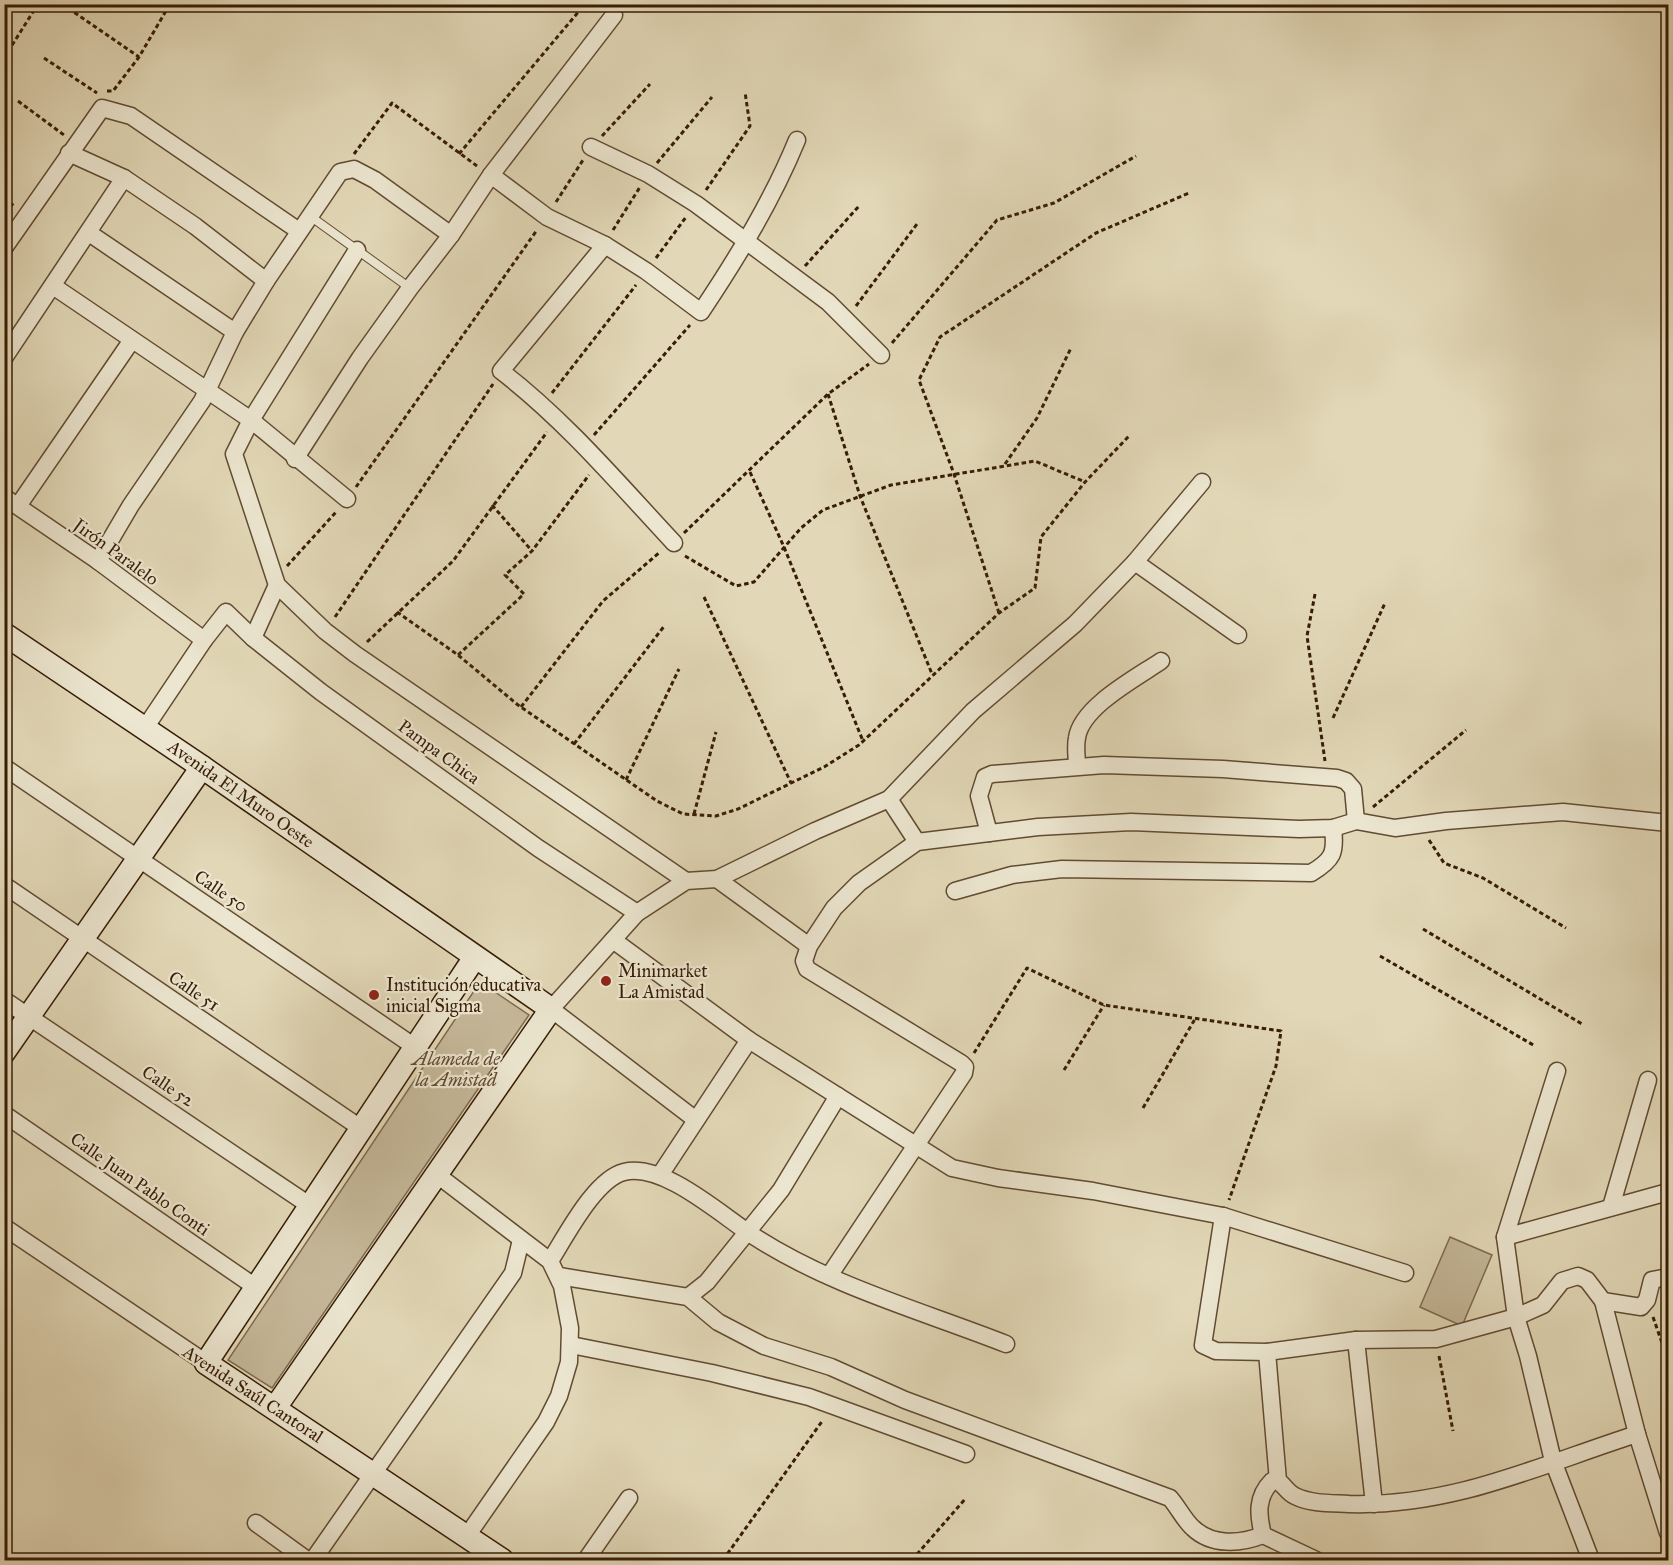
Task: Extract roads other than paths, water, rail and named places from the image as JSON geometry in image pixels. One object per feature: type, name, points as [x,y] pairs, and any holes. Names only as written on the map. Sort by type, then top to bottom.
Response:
[{"type":"street","points":[[295,459],[360,358],[451,235],[491,175],[614,15]]},
{"type":"street","points":[[4,248],[102,108],[131,117],[299,231]]},
{"type":"street","points":[[491,175],[547,217],[605,245],[646,271],[701,312],[746,241],[786,167],[797,140]]},
{"type":"street","points":[[591,147],[648,174],[696,204],[793,279],[828,302],[881,355]]},
{"type":"street","points":[[73,149],[124,178],[195,226],[266,281]]},
{"type":"street","points":[[98,561],[207,392],[235,332],[266,281],[337,176],[344,170],[354,169],[375,180],[451,235]]},
{"type":"street","points":[[4,358],[124,178]]},
{"type":"street","points":[[89,233],[235,332]]},
{"type":"street","points":[[605,245],[501,371],[526,390],[599,462],[671,544]]},
{"type":"street","points":[[357,250],[251,420],[236,450],[235,461],[276,582],[325,631],[355,654],[686,881]]},
{"type":"street","points":[[53,286],[251,420],[347,500]]},
{"type":"street","points":[[11,501],[132,340]]},
{"type":"street","points":[[275,1408],[551,1009],[637,913],[686,881],[717,879],[815,831],[889,800],[973,711],[1075,624],[1135,562],[1203,482]]},
{"type":"street","name":"Jirón Paralelo","points":[[11,501],[98,561],[204,640]]},
{"type":"street","points":[[1135,562],[1238,635]]},
{"type":"street","points":[[253,638],[276,582]]},
{"type":"street","name":"Pampa Chica","points":[[204,640],[226,612],[253,638],[321,692],[538,848],[637,913]]},
{"type":"street","name":"Avenida El Muro Oeste","points":[[4,634],[202,766],[551,1009]]},
{"type":"street","points":[[145,728],[204,640]]},
{"type":"street","points":[[1077,766],[1077,737],[1088,715],[1101,703],[1161,662]]},
{"type":"street","points":[[4,1053],[202,766]]},
{"type":"street","points":[[989,833],[979,796],[985,777],[992,774],[1077,766],[1223,769],[1346,781],[1353,789],[1356,822]]},
{"type":"street","name":"Calle 50","points":[[4,767],[415,1047]]},
{"type":"street","points":[[889,800],[916,842]]},
{"type":"street","points":[[829,1276],[964,1072],[965,1067],[807,969],[804,961],[809,946],[834,908],[859,883],[916,842],[1038,826],[1131,822],[1333,828],[1356,822],[1395,828],[1563,812],[1668,823]]},
{"type":"street","points":[[955,891],[1012,875],[1062,869],[1311,873],[1328,864],[1335,846],[1333,828]]},
{"type":"street","points":[[717,879],[809,946]]},
{"type":"street","name":"Calle 51","points":[[4,885],[362,1128]]},
{"type":"street","points":[[613,940],[749,1040],[952,1168],[998,1178],[1093,1191],[1223,1216],[1405,1273]]},
{"type":"street","points":[[206,1363],[254,1286],[475,957]]},
{"type":"street","name":"Calle 52","points":[[4,1000],[309,1205]]},
{"type":"street","points":[[551,1009],[696,1120]]},
{"type":"street","points":[[660,1175],[749,1040]]},
{"type":"street","points":[[1557,1071],[1505,1237],[1516,1317],[1528,1356],[1552,1461],[1591,1560]]},
{"type":"street","points":[[1611,1207],[1648,1080]]},
{"type":"street","points":[[688,1297],[707,1282],[746,1231],[782,1190],[838,1096]]},
{"type":"street","name":"Calle Juan Pablo Conti","points":[[4,1114],[254,1286]]},
{"type":"street","points":[[467,1536],[546,1422],[567,1376],[571,1345],[570,1328],[555,1268],[585,1207],[609,1179],[630,1171],[660,1175],[774,1250],[829,1276],[1006,1344]]},
{"type":"street","points":[[436,1174],[555,1268],[688,1297],[718,1322],[764,1346],[831,1367],[905,1400],[1170,1498],[1192,1527],[1215,1540],[1244,1542],[1263,1535],[1316,1560]]},
{"type":"street","points":[[1505,1237],[1668,1192]]},
{"type":"street","points":[[1223,1216],[1203,1345],[1216,1351],[1267,1352],[1356,1340],[1436,1339],[1516,1317],[1543,1305],[1562,1281],[1578,1276],[1587,1280],[1603,1300],[1637,1434],[1668,1533]]},
{"type":"street","name":"Avenida Saúl Cantoral","points":[[4,1227],[502,1560]]},
{"type":"street","points":[[314,1560],[513,1273],[521,1240]]},
{"type":"street","points":[[1603,1300],[1641,1307],[1647,1300],[1652,1280],[1668,1277]]},
{"type":"street","points":[[1356,1340],[1374,1504]]},
{"type":"street","points":[[571,1345],[712,1373],[833,1406],[966,1454]]},
{"type":"street","points":[[1267,1352],[1278,1481],[1293,1495],[1313,1502],[1405,1503],[1472,1491],[1552,1461],[1637,1434]]},
{"type":"street","points":[[1263,1535],[1259,1506],[1262,1496],[1272,1481],[1278,1481]]},
{"type":"street","points":[[586,1560],[629,1498]]},
{"type":"street","points":[[256,1523],[307,1560]]},
{"type":"lane","points":[[310,216],[410,288]]},
{"type":"place","name":"Minimarket La Amistad","points":[[606,981]]},
{"type":"place","name":"Institución educativa inicial Sigma","points":[[374,995]]},
{"type":"park label","name":"Alameda de la Amistad","points":[[456,1069]]}]
